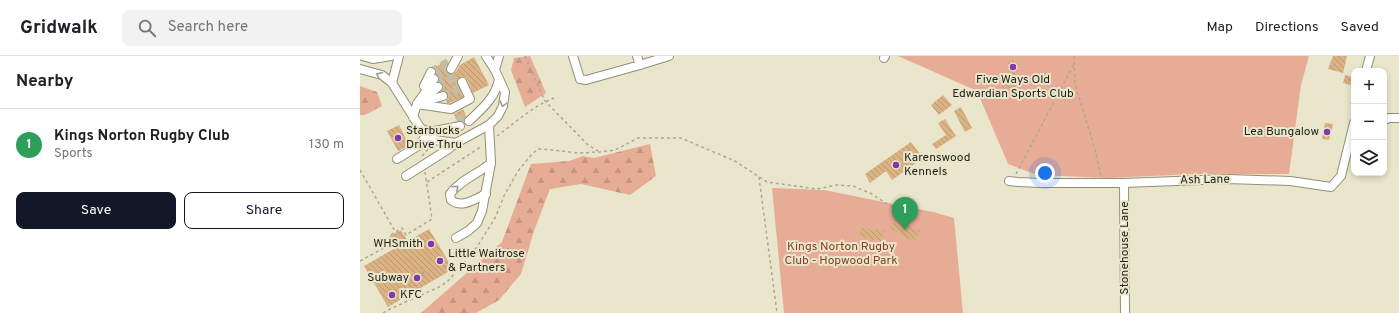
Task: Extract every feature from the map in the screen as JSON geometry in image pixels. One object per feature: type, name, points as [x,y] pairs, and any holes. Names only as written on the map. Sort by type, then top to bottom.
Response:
[{"type":"street","points":[[362,56],[373,59],[391,56]]},
{"type":"street","points":[[392,83],[400,56]]},
{"type":"street","points":[[452,67],[458,56]]},
{"type":"street","points":[[406,176],[422,161],[489,125],[498,116],[503,106],[505,92],[497,74],[486,56]]},
{"type":"street","points":[[468,118],[486,106],[498,87],[497,74],[499,56]]},
{"type":"street","points":[[573,56],[580,79],[586,80],[669,56]]},
{"type":"street","points":[[637,56],[640,65]]},
{"type":"street","points":[[1367,68],[1370,56]]},
{"type":"street","points":[[360,69],[382,75],[392,83],[424,132],[435,140],[456,143]]},
{"type":"street","points":[[413,117],[417,104],[432,75]]},
{"type":"street","points":[[417,104],[451,109],[470,99],[462,85]]},
{"type":"street","points":[[417,104],[438,86]]},
{"type":"street","points":[[417,104],[443,96]]},
{"type":"street","points":[[1387,119],[1399,118]]},
{"type":"street","points":[[424,132],[440,131],[459,124]]},
{"type":"street","points":[[456,238],[468,231],[477,223],[482,211],[491,163],[489,125]]},
{"type":"street","points":[[397,160],[422,144],[424,132]]},
{"type":"street","name":"Ash Lane","points":[[1009,181],[1041,183],[1124,183],[1228,179],[1290,181],[1331,187],[1341,176],[1351,146]]},
{"type":"street","points":[[486,194],[460,205],[451,200],[450,194],[455,188],[491,163]]},
{"type":"street","name":"Stonehouse Lane","points":[[1124,183],[1125,313]]},
{"type":"path","points":[[525,56],[545,101],[588,145],[600,152]]},
{"type":"path","points":[[1074,56],[1075,84],[1094,146],[1102,183]]},
{"type":"path","points":[[1009,181],[1018,172],[1074,64]]},
{"type":"path","points":[[545,101],[554,98]]},
{"type":"path","points":[[383,313],[439,287],[447,282],[457,272],[477,247],[495,218],[504,196],[518,171],[538,149],[578,153],[600,152],[616,150],[638,138],[681,138],[735,161],[767,182],[780,185],[818,189],[838,184],[853,186],[870,193],[903,214]]},
{"type":"path","points":[[360,262],[393,243],[389,236],[402,228],[406,235],[432,219],[422,161],[435,140]]},
{"type":"path","points":[[360,170],[396,232]]},
{"type":"path","points":[[759,177],[777,313]]},
{"type":"path","points":[[420,266],[425,276]]},
{"type":"green space","points":[[530,56],[546,93],[525,107],[511,70],[514,58]]},
{"type":"green space","name":"Five Ways Old Edwardian Sports Club","points":[[898,56],[1309,56],[1301,85],[1289,174],[1195,174],[1108,178],[1037,175],[1008,164],[977,91]]},
{"type":"green space","points":[[360,86],[377,92],[382,106],[365,115],[360,115]]},
{"type":"green space","points":[[650,144],[656,176],[630,195],[581,184],[550,189],[534,231],[521,274],[499,300],[476,313],[421,313],[502,242],[531,164],[569,161],[583,156],[594,158]]},
{"type":"green space","name":"Kings Norton Rugby Club - Hopwood Park","points":[[772,188],[824,190],[933,212],[954,218],[963,313],[784,313]]},
{"type":"building","points":[[1333,56],[1347,56],[1343,73],[1328,69]]},
{"type":"building","points":[[474,57],[489,85],[473,93],[467,79],[465,77],[460,77],[457,82],[463,97],[447,103],[446,101],[448,94],[442,91],[442,83],[439,82],[439,77],[434,68],[448,60],[444,73],[446,72],[452,74],[456,72],[460,65]]},
{"type":"building","name":"Five Ways Old Edwardian Sports Club","points":[[1009,60],[1018,60],[1016,89],[1002,88],[1002,75],[1008,75]]},
{"type":"building","points":[[1345,75],[1351,77],[1351,85],[1343,83]]},
{"type":"building","points":[[943,95],[952,105],[939,115],[931,105]]},
{"type":"building","points":[[961,107],[972,128],[965,132],[954,111]]},
{"type":"building","points":[[463,109],[466,116],[464,122],[457,121],[454,114]]},
{"type":"building","points":[[945,119],[956,136],[936,149],[932,144],[946,135],[938,123]]},
{"type":"building","name":"Lea Bungalow","points":[[1325,123],[1333,124],[1329,140],[1322,139]]},
{"type":"building","name":"Starbucks Drive Thru","points":[[399,125],[409,145],[398,151],[387,131]]},
{"type":"building","name":"Karenswood Kennels","points":[[911,142],[923,158],[892,180],[886,171],[870,183],[865,174]]},
{"type":"building","points":[[896,218],[920,231],[914,242],[890,228]]},
{"type":"building","points":[[861,228],[884,231],[882,241],[860,237]]},
{"type":"building","points":[[429,229],[453,269],[388,307],[364,266],[397,247],[390,236],[401,230],[408,241]]},
{"type":"tunnel","points":[[431,72],[448,62]]},
{"type":"tunnel","points":[[434,79],[451,69]]},
{"type":"tunnel","points":[[438,87],[458,75]]},
{"type":"tunnel","points":[[443,96],[461,87]]},
{"type":"tunnel","points":[[457,121],[466,116]]},
{"type":"place","name":"Five Ways Old Edwardian Sports Club","points":[[1013,67]]},
{"type":"place","name":"Lea Bungalow","points":[[1327,132]]},
{"type":"place","name":"Starbucks Drive Thru","points":[[398,138]]},
{"type":"place","name":"Karenswood Kennels","points":[[896,165]]},
{"type":"place","name":"Kings Norton Rugby Club","points":[[905,230]]},
{"type":"place","name":"WHSmith","points":[[431,244]]},
{"type":"place","name":"Little Waitrose & Partners","points":[[440,261]]},
{"type":"place","name":"Subway","points":[[417,278]]},
{"type":"place","name":"KFC","points":[[392,295]]}]
